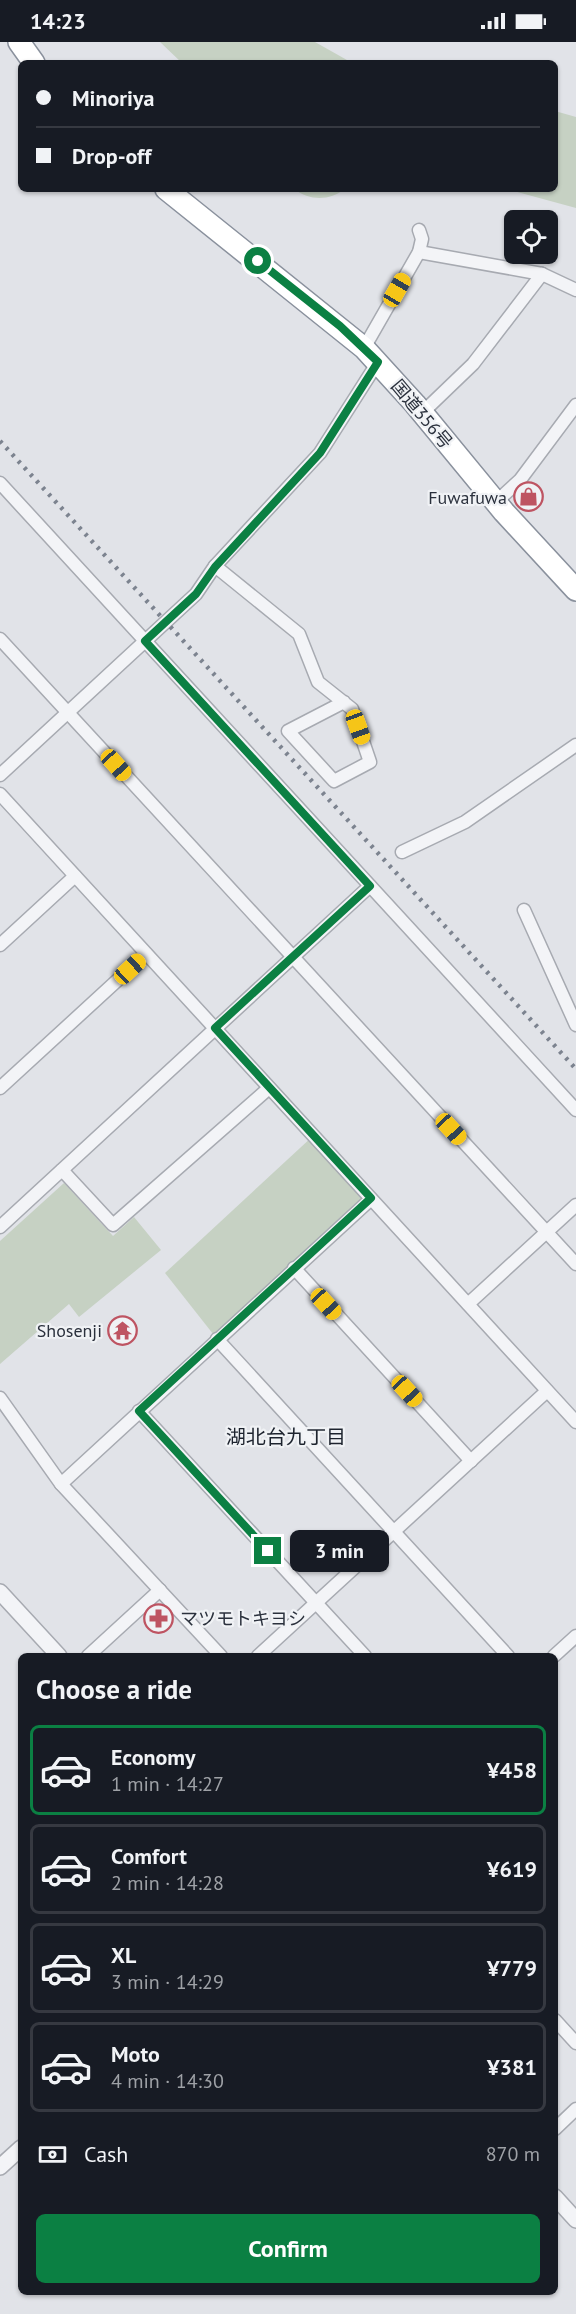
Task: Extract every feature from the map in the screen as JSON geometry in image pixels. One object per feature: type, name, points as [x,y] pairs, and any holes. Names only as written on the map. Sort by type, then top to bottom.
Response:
[{"type":"highway","points":[[19,42],[32,60]]},
{"type":"highway","name":"国道356号","points":[[170,192],[371,355],[496,502],[576,591]]},
{"type":"street","points":[[0,775],[196,594],[215,567],[320,453],[371,355],[419,252],[422,239],[419,230]]},
{"type":"street","points":[[419,252],[542,274],[576,290]]},
{"type":"street","points":[[422,413],[473,364],[542,274]]},
{"type":"street","points":[[496,502],[520,480],[576,405]]},
{"type":"street","points":[[0,483],[576,1110]]},
{"type":"street","points":[[215,567],[298,634],[318,682],[344,702],[352,709],[370,762],[334,781],[288,731],[344,702]]},
{"type":"street","points":[[0,639],[576,1264]]},
{"type":"street","points":[[402,852],[465,822],[576,745]]},
{"type":"street","points":[[0,794],[576,1422]]},
{"type":"street","points":[[0,945],[75,876]]},
{"type":"street","points":[[0,1227],[370,886]]},
{"type":"street","points":[[524,910],[576,1025]]},
{"type":"street","points":[[0,1088],[146,954]]},
{"type":"street","points":[[62,1170],[113,1225],[269,1088]]},
{"type":"street","points":[[61,1484],[371,1198]]},
{"type":"street","points":[[468,1304],[576,1205]]},
{"type":"street","points":[[294,1268],[471,1461]]},
{"type":"street","points":[[218,1339],[505,1653]]},
{"type":"street","points":[[261,1653],[547,1390]]},
{"type":"street","points":[[0,1398],[61,1484],[218,1653]]},
{"type":"street","points":[[139,1411],[362,1653]]},
{"type":"street","points":[[91,1653],[160,1590]]},
{"type":"street","points":[[0,1592],[56,1653]]},
{"type":"street","points":[[557,1653],[576,1636]]},
{"type":"street","points":[[558,2023],[576,2043]]},
{"type":"street","points":[[558,2126],[576,2109]]},
{"type":"street","points":[[0,2167],[18,2151]]},
{"type":"street","points":[[558,2200],[576,2220]]},
{"type":"green space","points":[[160,42],[315,42],[347,60],[179,60]]},
{"type":"green space","points":[[558,112],[576,117],[576,208],[517,192],[558,192]]},
{"type":"green space","points":[[298,192],[340,192],[320,198]]},
{"type":"green space","points":[[313,1136],[371,1199],[217,1339],[165,1273]]},
{"type":"green space","points":[[64,1183],[113,1236],[134,1217],[161,1250],[79,1317],[69,1304],[0,1364],[0,1241]]},
{"type":"railway","points":[[0,441],[576,1069]]},
{"type":"place","name":"Fuwafuwa","points":[[528,497]]},
{"type":"place","name":"Shosenji","points":[[123,1330]]},
{"type":"place","name":"マツモトキヨシ","points":[[159,1618]]},
{"type":"district","name":"湖北台九丁目","points":[[286,1437]]},
{"type":"route","points":[[258,261],[340,326],[378,362],[320,453],[288,491],[215,567],[196,594],[145,641],[370,886],[215,1028],[371,1198],[139,1411],[268,1551]]}]
